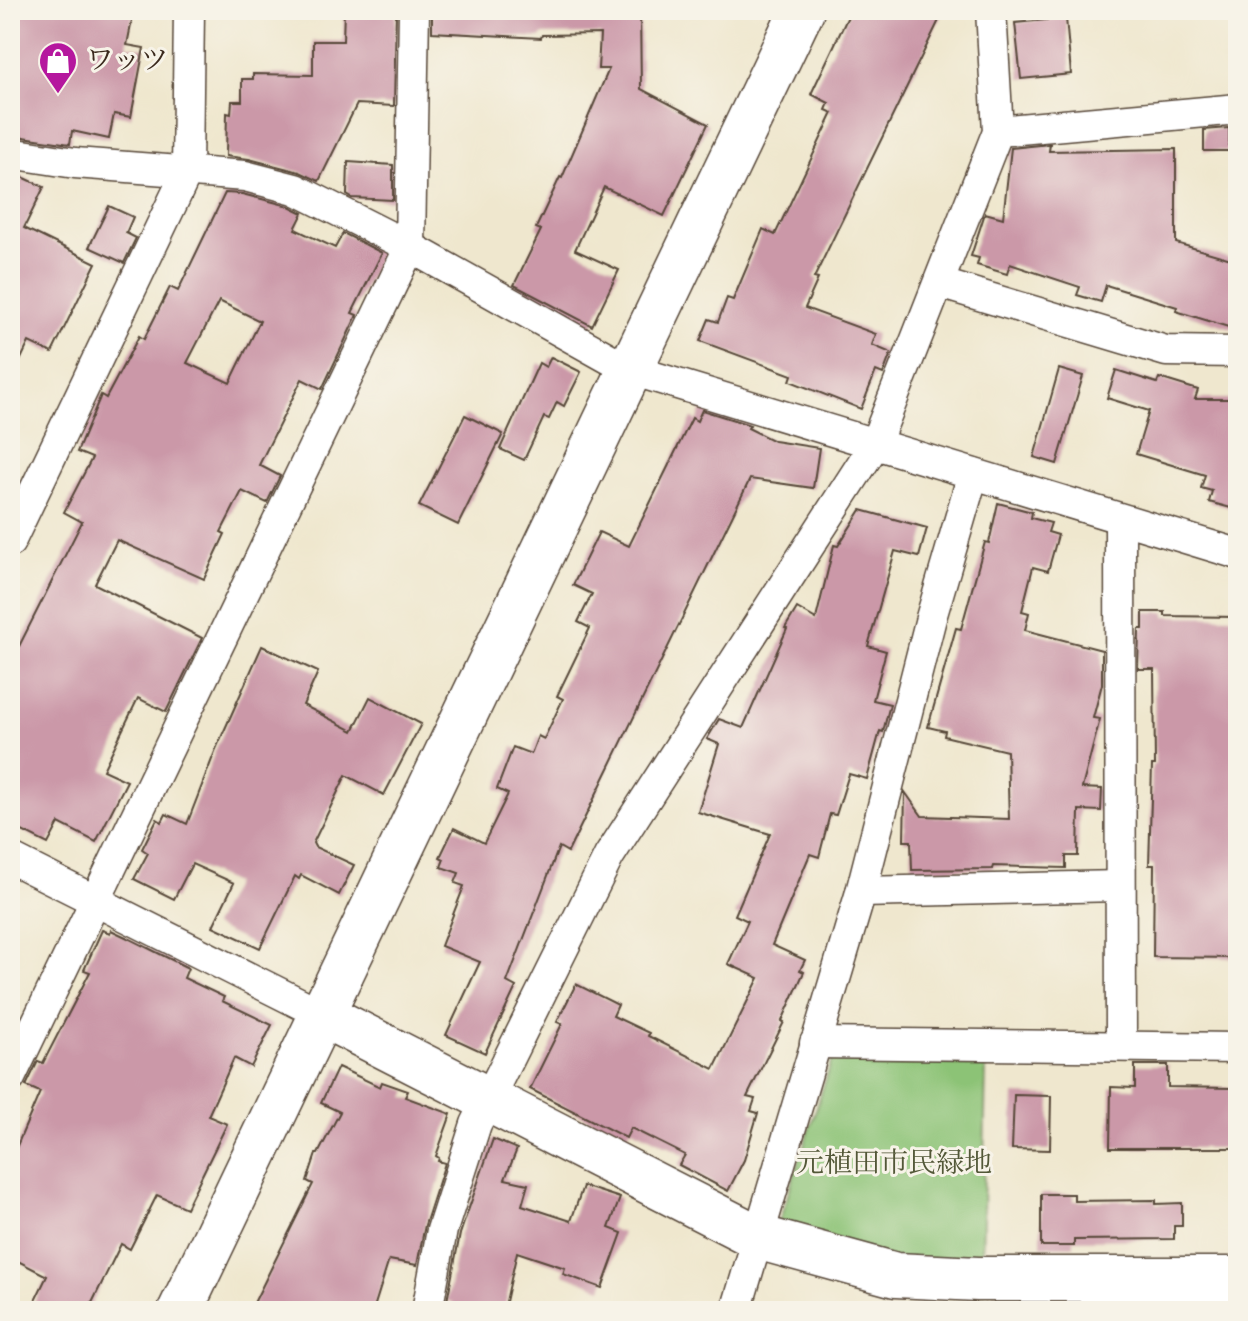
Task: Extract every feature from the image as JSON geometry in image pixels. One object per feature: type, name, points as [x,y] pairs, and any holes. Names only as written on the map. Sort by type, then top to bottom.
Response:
[{"type":"street","points":[[10,542],[187,172],[189,10]]},
{"type":"street","points":[[10,1078],[410,247],[414,10]]},
{"type":"street","points":[[180,1311],[802,10]]},
{"type":"street","points":[[427,1311],[442,1230],[476,1124],[609,856],[875,444],[998,131],[991,10]]},
{"type":"street","points":[[998,131],[1238,109]]},
{"type":"street","points":[[10,153],[75,163],[245,176],[295,189],[410,247],[628,369],[1238,554]]},
{"type":"street","points":[[939,283],[1166,351],[1238,352]]},
{"type":"street","points":[[736,1311],[861,892],[931,618],[973,474]]},
{"type":"street","points":[[1120,519],[1121,1046]]},
{"type":"street","points":[[10,858],[757,1237],[896,1275],[978,1279],[1238,1279]]},
{"type":"street","points":[[861,892],[1120,886]]},
{"type":"street","points":[[815,1043],[1238,1048]]},
{"type":"green space","name":"元植田市民緑地","points":[[832,1060],[986,1065],[982,1266],[904,1261],[776,1231]]},
{"type":"building","points":[[21,10],[134,10],[127,45],[144,48],[131,117],[114,114],[109,139],[72,131],[70,144],[10,135],[10,66]]},
{"type":"building","points":[[344,10],[396,10],[394,106],[357,104],[319,181],[300,172],[226,156],[227,113],[231,114],[232,101],[242,101],[242,79],[253,79],[253,74],[313,75],[313,41],[343,41]]},
{"type":"building","points":[[432,10],[640,10],[641,89],[708,124],[664,216],[604,187],[575,250],[619,270],[592,326],[514,285],[541,230],[536,228],[562,178],[609,69],[598,69],[600,34],[542,35],[541,38],[432,32]]},
{"type":"building","points":[[851,10],[944,10],[814,278],[818,279],[805,308],[876,334],[872,345],[891,353],[883,374],[876,371],[861,409],[790,381],[792,375],[700,341],[709,319],[718,322],[727,298],[733,300],[763,229],[775,235],[833,113],[826,110],[829,103],[811,94]]},
{"type":"building","points":[[1066,18],[1071,74],[1021,79],[1015,23]]},
{"type":"building","points":[[1229,128],[1229,151],[1204,151],[1204,130]]},
{"type":"building","points":[[1050,144],[1049,151],[1176,149],[1176,243],[1238,261],[1238,330],[1106,285],[1101,302],[1077,295],[1080,287],[1010,264],[1007,274],[977,265],[979,258],[971,256],[985,213],[1003,218],[1011,148]]},
{"type":"building","points":[[348,162],[393,165],[393,200],[352,198],[347,195]]},
{"type":"building","points":[[10,171],[44,187],[24,228],[96,263],[52,353],[29,342],[10,382]]},
{"type":"building","points":[[225,193],[242,194],[289,206],[303,213],[295,229],[335,248],[343,233],[382,253],[352,313],[357,315],[322,389],[302,379],[259,465],[280,476],[267,503],[242,491],[221,532],[225,534],[204,579],[117,540],[95,584],[202,638],[166,712],[138,698],[103,770],[127,781],[96,842],[59,823],[48,844],[10,825],[10,664],[82,522],[64,512],[92,458],[77,452],[101,395],[106,398],[139,336],[144,339],[170,287],[178,291]],"holes":[[[219,301],[260,321],[230,383],[187,363]]]},
{"type":"building","points":[[109,206],[133,217],[126,233],[136,238],[124,263],[89,247]]},
{"type":"building","points":[[551,357],[581,372],[564,406],[557,402],[549,419],[544,417],[524,460],[500,449],[539,363],[546,367]]},
{"type":"building","points":[[1059,369],[1083,376],[1057,464],[1034,457]]},
{"type":"building","points":[[1116,370],[1157,383],[1159,378],[1198,390],[1195,399],[1238,399],[1238,510],[1209,502],[1212,491],[1201,488],[1205,475],[1136,454],[1149,411],[1107,398]]},
{"type":"building","points":[[702,410],[750,425],[748,428],[774,441],[819,448],[813,488],[750,479],[568,852],[559,847],[507,982],[516,987],[485,1053],[446,1035],[480,962],[441,946],[464,886],[455,883],[459,873],[441,867],[444,859],[440,857],[454,828],[484,843],[508,794],[497,789],[513,747],[531,754],[538,736],[544,739],[563,699],[557,696],[590,628],[578,622],[592,594],[573,585],[599,532],[629,546],[692,418],[697,421]]},
{"type":"building","points":[[465,415],[503,434],[458,525],[419,506]]},
{"type":"building","points":[[998,503],[1032,512],[1031,518],[1051,523],[1048,532],[1058,535],[1048,571],[1033,567],[1022,611],[1029,613],[1025,630],[1102,650],[1102,684],[1093,718],[1100,719],[1082,788],[1102,789],[1101,811],[1079,810],[1078,856],[1066,856],[1066,868],[993,866],[992,869],[912,870],[911,841],[904,841],[905,792],[922,816],[1009,819],[1007,751],[944,736],[945,731],[928,727],[956,628],[961,629],[985,542],[989,543]]},
{"type":"building","points":[[861,510],[927,528],[919,557],[895,551],[868,646],[886,651],[873,700],[890,704],[867,779],[849,774],[836,815],[830,814],[819,857],[810,854],[772,945],[805,960],[800,970],[804,972],[784,1022],[747,1097],[755,1099],[751,1111],[758,1113],[744,1160],[728,1191],[679,1165],[685,1155],[631,1128],[626,1138],[530,1089],[562,1024],[557,1022],[576,984],[618,1005],[613,1016],[714,1069],[759,978],[728,964],[748,921],[735,915],[770,834],[698,812],[719,744],[707,739],[719,719],[743,728],[785,628],[797,608],[816,619],[834,545],[838,546]]},
{"type":"building","points":[[1143,612],[1165,612],[1165,616],[1238,617],[1238,958],[1153,957],[1154,865],[1149,865],[1152,765],[1155,765],[1154,669],[1138,669],[1139,629],[1143,629]]},
{"type":"building","points":[[262,646],[318,672],[303,705],[353,731],[370,697],[421,724],[384,795],[346,775],[313,843],[315,847],[354,865],[339,895],[301,875],[299,879],[295,876],[260,948],[213,926],[234,883],[192,864],[174,899],[134,879],[148,853],[142,849],[157,819],[162,822],[166,814],[187,824]]},
{"type":"building","points":[[102,930],[110,933],[111,930],[188,968],[184,978],[272,1025],[251,1067],[234,1058],[208,1116],[227,1124],[186,1208],[157,1195],[130,1249],[121,1244],[88,1311],[30,1311],[47,1276],[10,1257],[10,1162],[40,1092],[26,1086],[38,1061],[43,1063],[90,972],[84,970]]},
{"type":"building","points":[[1135,1065],[1168,1065],[1168,1087],[1234,1088],[1234,1148],[1110,1148],[1111,1087],[1135,1088]]},
{"type":"building","points":[[338,1067],[380,1087],[382,1082],[408,1091],[405,1097],[451,1114],[436,1156],[438,1161],[445,1163],[425,1225],[417,1265],[389,1260],[373,1311],[250,1311],[313,1184],[307,1181],[316,1154],[340,1112],[321,1103]]},
{"type":"building","points":[[1014,1095],[1051,1096],[1050,1150],[1012,1149]]},
{"type":"building","points":[[493,1139],[517,1149],[505,1179],[528,1184],[522,1205],[571,1221],[583,1186],[620,1198],[609,1228],[622,1233],[602,1288],[563,1274],[565,1268],[517,1252],[505,1306],[501,1311],[451,1311],[453,1302],[447,1301],[460,1234]]},
{"type":"building","points":[[1041,1194],[1074,1194],[1074,1201],[1156,1200],[1156,1204],[1182,1203],[1182,1226],[1174,1226],[1174,1239],[1074,1240],[1074,1246],[1041,1246]]},
{"type":"place","name":"ワッツ","points":[[58,95]]}]
